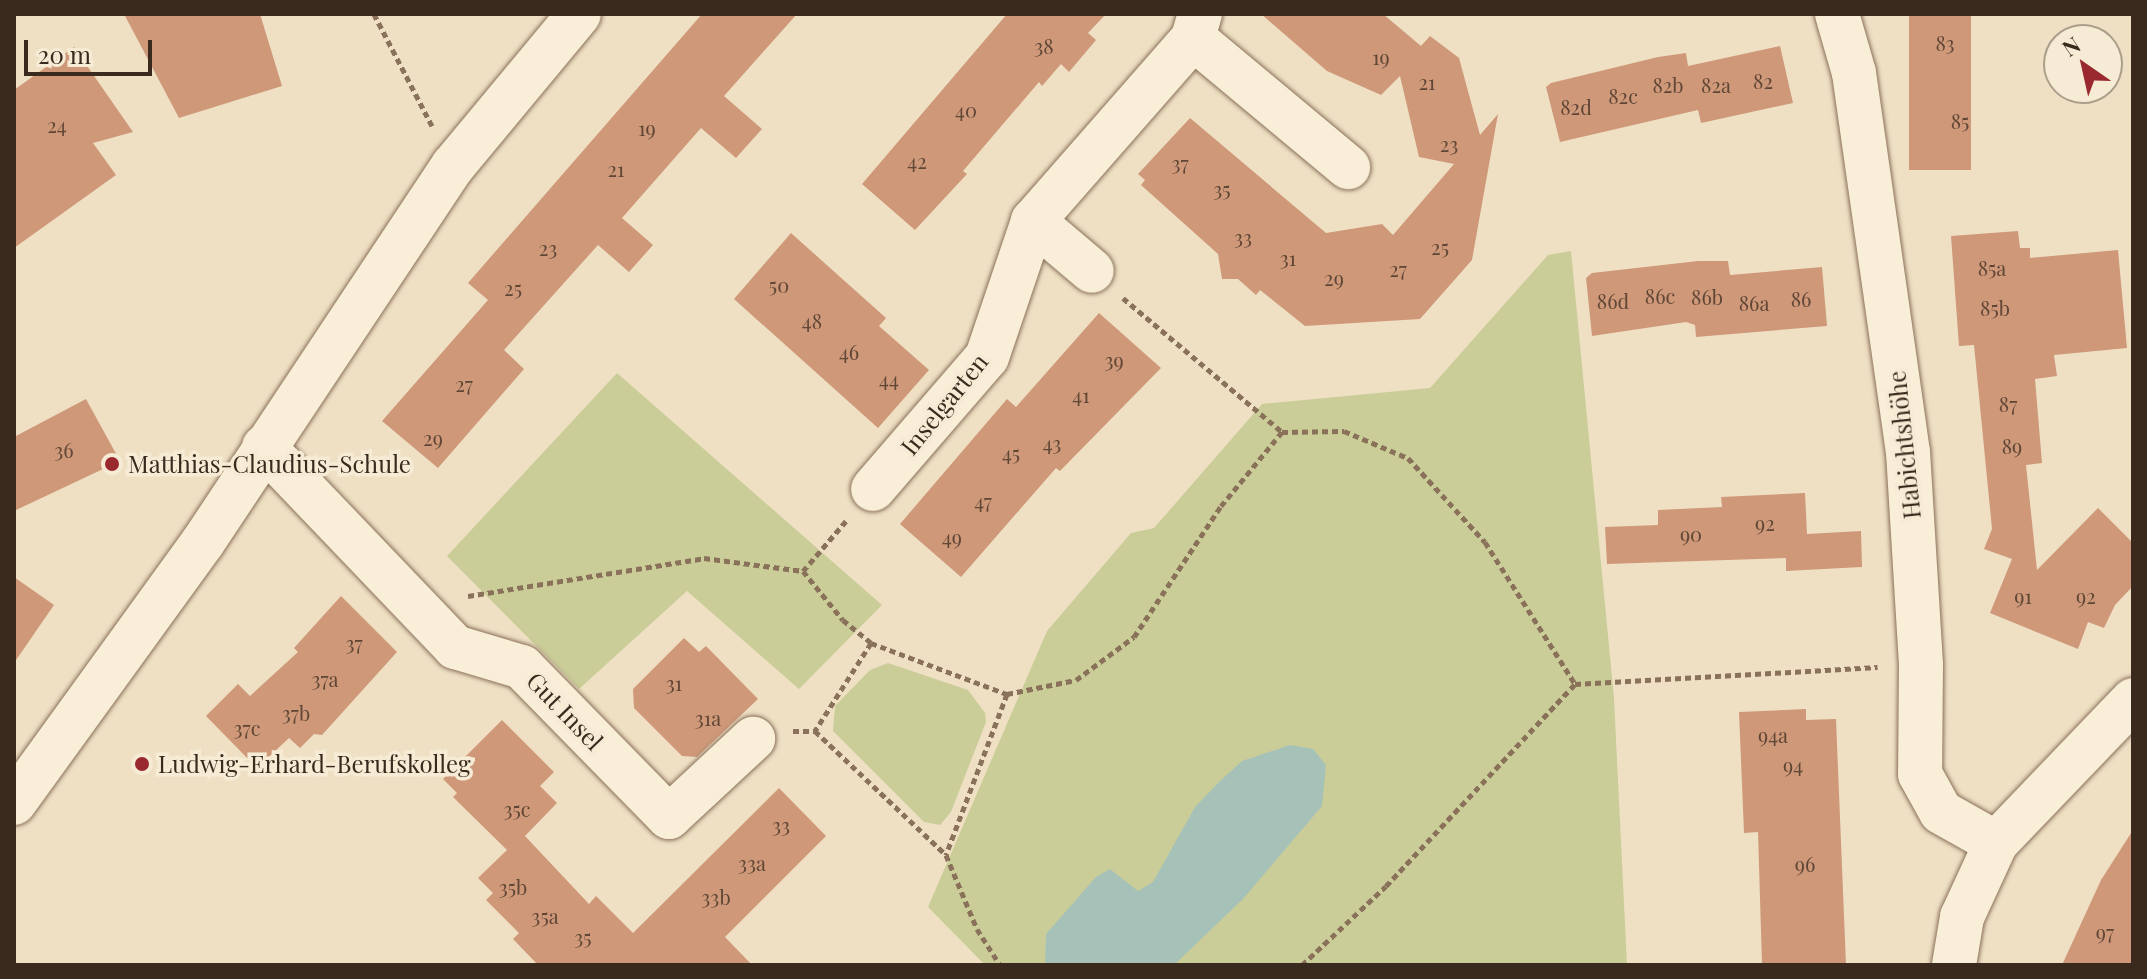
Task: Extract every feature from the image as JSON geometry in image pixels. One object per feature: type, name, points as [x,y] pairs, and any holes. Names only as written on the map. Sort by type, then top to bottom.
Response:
[{"type":"street","points":[[14,803],[203,542],[453,166],[579,14]]},
{"type":"street","name":"Habichtshöhe","points":[[1837,14],[1854,73],[1908,452],[1921,665],[1920,774],[1941,812],[1996,843]]},
{"type":"street","name":"Inselgarten","points":[[873,489],[987,357],[1033,221],[1197,26],[1348,167]]},
{"type":"street","points":[[1033,221],[1092,271]]},
{"type":"street","name":"Gut Insel","points":[[264,447],[455,647],[522,667],[669,817],[753,739]]},
{"type":"street","points":[[1954,965],[1962,917],[1996,843],[2133,700]]},
{"type":"path","points":[[374,14],[453,166]]},
{"type":"path","points":[[1092,271],[1282,432],[1344,431],[1408,458],[1485,542],[1575,684]]},
{"type":"path","points":[[417,608],[522,584],[704,558],[803,571],[843,620],[871,643],[1007,694],[1076,680],[1134,637],[1221,506],[1282,432]]},
{"type":"path","points":[[803,571],[873,489]]},
{"type":"path","points":[[871,643],[815,731],[946,855],[977,929],[1000,965]]},
{"type":"path","points":[[1302,965],[1397,875],[1575,684],[1753,671],[1921,665]]},
{"type":"path","points":[[946,855],[1007,694]]},
{"type":"green space","points":[[1571,251],[1614,698],[1627,965],[985,965],[928,907],[1047,631],[1131,533],[1154,528],[1262,404],[1430,388],[1548,255]]},
{"type":"green space","points":[[617,373],[882,605],[799,689],[687,591],[579,689],[447,556]]},
{"type":"green space","points":[[888,663],[968,690],[985,713],[986,722],[951,812],[940,825],[924,822],[833,731],[835,706],[870,670]]},
{"type":"water","points":[[1290,745],[1313,749],[1326,765],[1322,806],[1243,899],[1174,965],[1045,965],[1046,934],[1096,877],[1110,869],[1138,891],[1153,882],[1195,807],[1220,781],[1242,761]]},
{"type":"building","points":[[124,14],[260,14],[282,86],[179,118]]},
{"type":"building","points":[[702,14],[797,14],[724,96],[762,129],[736,158],[701,128],[622,218],[653,245],[629,272],[598,245],[504,350],[524,369],[438,468],[382,421],[488,300],[468,283]]},
{"type":"building","points":[[1007,14],[1106,14],[1088,33],[1096,40],[1069,72],[1061,64],[1042,86],[1039,82],[963,171],[967,174],[915,230],[862,184]]},
{"type":"building","points":[[1261,14],[1383,14],[1421,46],[1430,36],[1459,58],[1480,135],[1498,114],[1472,260],[1420,319],[1305,326],[1260,290],[1256,295],[1238,279],[1222,279],[1218,254],[1141,185],[1145,180],[1138,174],[1190,118],[1326,233],[1382,224],[1393,235],[1454,164],[1419,157],[1400,76],[1381,95],[1327,71]]},
{"type":"building","points":[[1909,14],[1971,14],[1971,170],[1909,170]]},
{"type":"building","points":[[1780,46],[1793,103],[1701,123],[1698,110],[1560,142],[1546,87],[1551,83],[1658,57],[1686,53],[1688,66]]},
{"type":"building","points":[[74,47],[133,132],[93,143],[116,175],[14,248],[14,90]]},
{"type":"building","points":[[2018,231],[2020,248],[2030,248],[2030,258],[2118,250],[2127,348],[2054,355],[2057,376],[2035,379],[2042,463],[2026,465],[2037,570],[2098,508],[2133,543],[2133,586],[2115,605],[2104,628],[2088,622],[2078,649],[1990,613],[2012,559],[1984,549],[1992,529],[1974,345],[1959,346],[1951,236]]},
{"type":"building","points":[[791,233],[886,318],[879,326],[929,370],[878,428],[734,299]]},
{"type":"building","points":[[1698,261],[1728,261],[1730,275],[1822,267],[1827,326],[1696,337],[1695,325],[1686,322],[1592,336],[1586,278],[1592,273]]},
{"type":"building","points":[[1099,313],[1161,368],[1060,471],[1056,468],[961,577],[900,524],[1007,399],[1016,407]]},
{"type":"building","points":[[86,399],[120,461],[14,511],[14,437]]},
{"type":"building","points":[[1805,493],[1807,534],[1861,531],[1862,567],[1786,571],[1786,558],[1607,564],[1605,527],[1658,525],[1658,510],[1722,507],[1721,497]]},
{"type":"building","points":[[14,577],[54,605],[14,663]]},
{"type":"building","points":[[341,596],[397,652],[322,735],[314,734],[300,748],[289,738],[257,768],[206,716],[238,684],[250,696],[298,652],[294,648]]},
{"type":"building","points":[[684,638],[699,652],[706,646],[758,699],[697,757],[682,756],[634,708],[633,689]]},
{"type":"building","points":[[1806,709],[1806,720],[1836,719],[1846,965],[1762,965],[1758,832],[1744,833],[1739,712]]},
{"type":"building","points":[[502,720],[554,772],[540,786],[557,803],[525,836],[589,904],[596,896],[633,933],[779,788],[826,836],[725,937],[752,965],[538,965],[513,939],[519,933],[486,900],[493,893],[478,878],[507,850],[453,797],[457,793],[443,779]]},
{"type":"building","points":[[2133,830],[2133,965],[2062,965],[2101,880]]},
{"type":"place","name":"Matthias-Claudius-Schule","points":[[112,464]]},
{"type":"place","name":"Ludwig-Erhard-Berufskolleg","points":[[142,764]]}]
